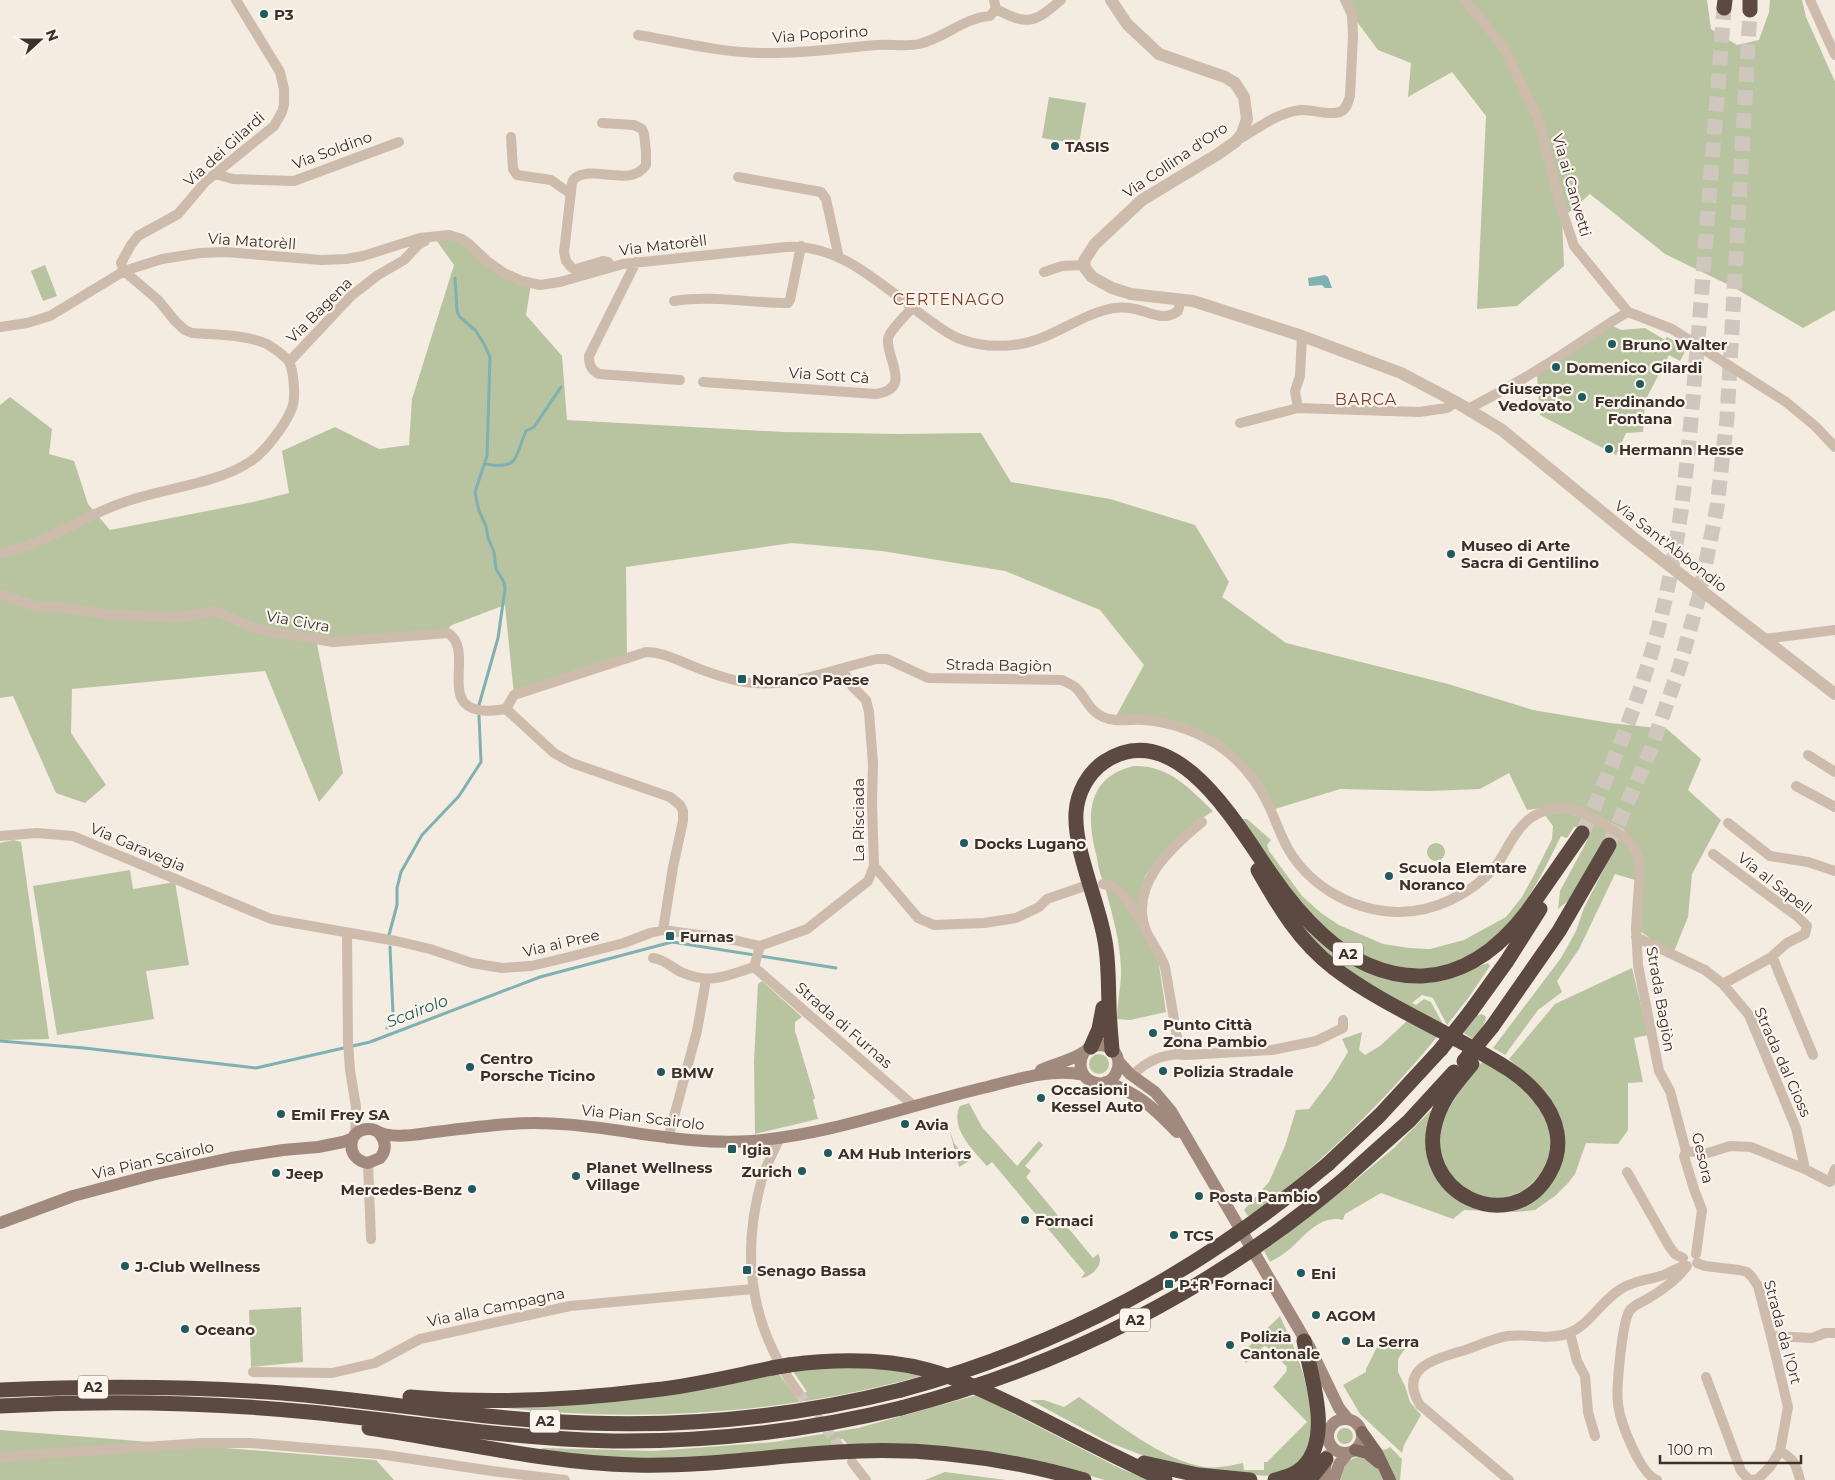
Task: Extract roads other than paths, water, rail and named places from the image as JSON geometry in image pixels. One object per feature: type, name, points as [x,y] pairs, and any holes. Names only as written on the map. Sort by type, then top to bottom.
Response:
[{"type":"highway","name":"A2","points":[[0,1390],[109,1387],[187,1388],[334,1398],[512,1418],[577,1423],[637,1424],[687,1423],[762,1417],[813,1409],[901,1390],[958,1373],[1067,1331],[1126,1302],[1184,1269],[1226,1242],[1275,1207],[1328,1164],[1380,1115],[1441,1049],[1471,1011],[1534,920],[1583,832],[1518,925],[1495,947],[1474,961],[1439,974],[1414,976],[1389,973],[1366,964],[1344,952],[1324,936],[1292,901],[1222,804],[1198,778],[1179,764],[1158,753],[1142,751],[1126,753],[1104,762],[1091,774],[1082,788],[1078,799],[1076,821],[1079,844],[1105,939],[1116,1056]]},
{"type":"highway","name":"A2","points":[[1235,824],[1251,859],[1285,917],[1316,954],[1361,986],[1487,1056],[1528,1084],[1545,1102],[1556,1124],[1558,1136],[1555,1161],[1548,1176],[1537,1190],[1515,1202],[1491,1205],[1467,1198],[1447,1183],[1436,1161],[1433,1137],[1436,1118],[1468,1062]]},
{"type":"highway","name":"A2","points":[[0,1406],[96,1402],[195,1404],[308,1412],[517,1435],[584,1440],[686,1440],[771,1432],[839,1422],[901,1408],[1008,1375],[1070,1350],[1130,1322],[1189,1290],[1258,1246],[1342,1181],[1409,1120],[1468,1062],[1523,997],[1546,951],[1585,889],[1609,844]]},
{"type":"highway","name":"A2","points":[[1088,1050],[1101,1021],[1108,977]]},
{"type":"highway","points":[[1275,1480],[1288,1477],[1302,1468],[1313,1452],[1317,1438],[1318,1410],[1303,1337]]},
{"type":"highway","points":[[187,1388],[237,1382],[419,1398],[533,1399],[652,1390],[789,1365],[828,1360],[854,1360],[895,1364],[928,1370],[977,1388],[1164,1480]]},
{"type":"highway","points":[[195,1404],[239,1414],[335,1423],[499,1451],[609,1464],[660,1466],[703,1464],[864,1450],[938,1452],[1015,1462],[1084,1480]]},
{"type":"highway","points":[[1099,1447],[1134,1460],[1181,1472],[1250,1480]]},
{"type":"highway","points":[[938,1452],[1028,1473],[1047,1480]]},
{"type":"highway","points":[[1304,1480],[1314,1474],[1326,1459]]},
{"type":"main road","points":[[1190,1147],[1150,1104],[1126,1089],[1106,1082],[1091,1082],[1084,1075],[1080,1064],[1088,1050],[1102,1045],[1116,1056],[1132,1075],[1155,1092],[1171,1111],[1190,1147],[1303,1337],[1321,1369],[1339,1408],[1347,1418],[1357,1423],[1377,1453],[1388,1477]]},
{"type":"main road","name":"Via Pian Scairolo","points":[[1015,1080],[1088,1050]]},
{"type":"main road","points":[[1106,1082],[1116,1074],[1116,1056]]},
{"type":"main road","name":"Via Pian Scairolo","points":[[411,1136],[510,1124],[552,1123],[588,1126],[668,1139],[732,1142],[780,1137],[860,1121],[1015,1080],[1058,1072],[1084,1075]]},
{"type":"main road","points":[[318,1147],[354,1137],[364,1129],[375,1130],[390,1136],[411,1136]]},
{"type":"main road","points":[[379,1133],[384,1141],[384,1151]]},
{"type":"main road","points":[[318,1147],[346,1152],[354,1155],[360,1161],[368,1163],[376,1161],[384,1151],[411,1136]]},
{"type":"main road","points":[[354,1137],[351,1146],[354,1155]]},
{"type":"main road","name":"Via Pian Scairolo","points":[[0,1223],[73,1196],[152,1175],[237,1157],[318,1147]]},
{"type":"main road","points":[[1303,1337],[1322,1385],[1333,1424]]},
{"type":"main road","points":[[1323,1480],[1329,1441],[1328,1432],[1333,1424],[1347,1418]]},
{"type":"main road","points":[[1334,1480],[1339,1464],[1362,1440],[1362,1432]]},
{"type":"main road","points":[[1329,1441],[1339,1452],[1364,1452],[1372,1456],[1388,1477]]},
{"type":"street","name":"Via dei Gilardi","points":[[124,271],[122,260],[138,236],[178,214],[202,185],[274,126],[284,105],[284,89],[280,72],[236,0]]},
{"type":"street","points":[[995,4],[1016,19],[1031,20],[1045,13],[1061,0]]},
{"type":"street","name":"Via Collina d'Oro","points":[[1084,265],[1085,258],[1095,244],[1142,200],[1235,142],[1242,134],[1247,119],[1244,97],[1235,83],[1225,76],[1159,54],[1127,24],[1111,0]]},
{"type":"street","points":[[1235,142],[1289,112],[1301,110],[1334,112],[1344,109],[1350,96],[1353,36],[1352,15],[1345,0]]},
{"type":"street","name":"Via ai Canvetti","points":[[1465,0],[1503,46],[1538,118],[1560,204],[1574,246],[1628,312]]},
{"type":"street","points":[[1810,0],[1835,54]]},
{"type":"street","name":"Via Poporino","points":[[638,35],[730,50],[764,53],[833,50],[877,45],[912,45],[929,41],[971,20],[990,16],[995,4]]},
{"type":"street","points":[[602,123],[634,124],[642,129],[646,151],[646,165],[638,174],[580,175],[574,179],[564,252],[566,261],[572,268],[576,269],[603,261],[608,262],[611,266]]},
{"type":"street","points":[[511,137],[513,168],[516,175],[551,180],[571,194]]},
{"type":"street","name":"Via Soldino","points":[[216,174],[233,179],[294,181],[399,142]]},
{"type":"street","points":[[738,178],[822,192],[826,199],[839,258]]},
{"type":"street","name":"Via Matorèll","points":[[0,328],[28,323],[50,316],[124,271],[162,259],[200,252],[226,252],[321,260],[362,256],[420,238],[449,235],[462,239],[496,268],[512,278],[540,285],[560,282],[611,266],[636,262],[801,246],[839,258],[877,280],[912,308],[950,334],[976,344],[1010,346],[1024,344],[1042,339],[1094,314],[1115,308],[1133,309],[1160,317],[1169,317],[1178,312],[1181,300]]},
{"type":"street","name":"Via Bagena","points":[[124,271],[158,300],[185,330],[192,333],[239,337],[266,344],[289,362],[352,296],[378,275],[406,258],[418,245],[434,237]]},
{"type":"street","points":[[401,244],[406,258]]},
{"type":"street","points":[[674,301],[689,298],[788,303],[801,246]]},
{"type":"street","points":[[636,262],[589,356],[591,368],[599,374],[680,380]]},
{"type":"street","points":[[1044,272],[1062,266],[1084,265],[1092,277],[1112,288],[1131,294],[1202,304],[1302,336],[1401,372],[1468,409],[1501,392],[1628,312],[1672,330],[1771,393],[1815,426],[1835,446]]},
{"type":"street","name":"Via Sott Cà","points":[[703,382],[876,394],[885,392],[892,386],[896,376],[889,347],[890,334],[912,308]]},
{"type":"street","points":[[1298,408],[1295,391],[1300,376],[1302,336]]},
{"type":"street","points":[[0,553],[42,540],[120,503],[148,494],[195,484],[230,472],[250,462],[267,445],[284,423],[293,407],[295,393],[289,362]]},
{"type":"street","points":[[1240,423],[1298,408],[1418,412],[1447,408],[1456,402]]},
{"type":"street","name":"Via Sant'Abbondio","points":[[1468,409],[1502,430],[1635,538],[1835,694]]},
{"type":"street","name":"Via Civra","points":[[0,594],[38,607],[60,607],[109,615],[177,617],[215,611],[254,628],[333,642],[448,633],[457,647],[459,692],[464,702],[471,708],[493,711],[506,709]]},
{"type":"street","points":[[1764,639],[1835,630]]},
{"type":"street","points":[[662,930],[673,866],[684,821],[680,805],[670,797],[572,763],[554,753],[506,709],[514,695],[646,652],[663,654],[734,680],[761,684],[809,679],[842,669]]},
{"type":"street","name":"Strada Bagiòn","points":[[842,669],[870,660],[887,659],[928,678],[1062,680],[1075,687],[1092,709],[1103,717],[1163,723],[1199,734],[1225,750],[1250,775],[1266,800],[1286,846],[1305,872],[1346,901],[1374,909],[1396,912],[1413,911],[1453,898],[1475,886],[1487,875],[1503,856],[1517,832],[1529,819],[1540,813],[1557,808],[1579,811],[1625,836],[1637,854],[1640,869],[1636,936],[1638,965],[1659,1071]]},
{"type":"street","name":"La Risciada","points":[[760,946],[807,930],[868,881],[874,866],[873,764],[870,712],[866,700],[852,686],[842,669]]},
{"type":"street","points":[[1808,755],[1835,772]]},
{"type":"street","points":[[1796,786],[1835,807]]},
{"type":"street","points":[[1147,932],[1144,921],[1143,900],[1150,877],[1184,837],[1202,822]]},
{"type":"street","points":[[1728,823],[1770,856],[1808,862],[1835,872]]},
{"type":"street","name":"Via Garavegia","points":[[0,836],[37,833],[73,836],[258,914]]},
{"type":"street","name":"Via al Sapell","points":[[1714,854],[1798,917],[1807,926],[1805,934],[1787,943],[1772,956],[1723,984]]},
{"type":"street","points":[[874,866],[918,918],[934,925],[984,923],[1016,918],[1039,907],[1047,898],[1082,886]]},
{"type":"street","points":[[1103,884],[1116,887],[1123,894],[1162,959],[1180,1054]]},
{"type":"street","name":"Via ai Pree","points":[[258,914],[271,919],[347,934],[396,941],[430,949],[472,963],[515,968],[584,954],[662,930],[734,940],[760,946]]},
{"type":"street","points":[[347,934],[348,1042],[356,1107],[354,1137]]},
{"type":"street","name":"Strada dal Cioss","points":[[1636,936],[1705,970],[1723,984],[1749,1015],[1796,1128],[1805,1169]]},
{"type":"street","points":[[653,958],[665,961],[686,974],[706,980],[724,977],[754,967],[760,946]]},
{"type":"street","points":[[1772,956],[1813,1055]]},
{"type":"street","name":"Strada di Furnas","points":[[754,967],[914,1106]]},
{"type":"street","points":[[668,1139],[697,1031],[706,980]]},
{"type":"street","points":[[1132,1075],[1148,1062],[1160,1057],[1180,1054],[1272,1050],[1316,1041],[1343,1028],[1343,1020]]},
{"type":"street","name":"Gesora","points":[[1659,1071],[1670,1091],[1686,1152],[1684,1156],[1702,1210],[1696,1258]]},
{"type":"street","points":[[780,1137],[763,1178],[757,1200],[750,1258],[752,1289],[761,1322],[774,1357],[798,1392]]},
{"type":"street","points":[[1686,1152],[1708,1153],[1730,1146],[1751,1147],[1805,1169],[1830,1182],[1835,1169]]},
{"type":"street","points":[[368,1163],[371,1239]]},
{"type":"street","points":[[1627,1172],[1675,1254],[1685,1263],[1694,1266],[1696,1258]]},
{"type":"street","name":"Strada da l'Ort","points":[[1696,1258],[1705,1266],[1747,1272],[1758,1286],[1788,1407],[1780,1451],[1758,1479],[1751,1480],[1741,1471],[1706,1377]]},
{"type":"street","points":[[1509,1480],[1420,1405],[1414,1393],[1414,1381],[1421,1367],[1430,1361],[1508,1336],[1562,1336],[1570,1333],[1588,1320],[1627,1285],[1666,1274],[1685,1263]]},
{"type":"street","points":[[1657,1480],[1647,1474],[1640,1462],[1624,1425],[1618,1404],[1622,1344],[1625,1324],[1630,1311],[1679,1278],[1685,1263]]},
{"type":"street","name":"Via alla Campagna","points":[[253,1372],[332,1373],[375,1362],[420,1339],[570,1306],[752,1289]]},
{"type":"street","points":[[1570,1333],[1577,1361],[1585,1376],[1588,1412],[1595,1436]]},
{"type":"street","points":[[1771,1336],[1812,1338],[1824,1333],[1835,1333]]},
{"type":"street","points":[[0,1457],[202,1443],[250,1443],[388,1455],[565,1480]]},
{"type":"street","points":[[1780,1451],[1791,1458],[1797,1467],[1800,1480]]},
{"type":"street","points":[[852,1462],[866,1480]]},
{"type":"water","points":[[1325,275],[1328,277],[1332,288],[1325,288],[1322,285],[1309,286],[1308,278]]},
{"type":"waterway","points":[[455,278],[457,311],[460,317],[475,330],[490,357],[487,456],[475,492],[479,511],[494,552],[496,569],[504,582],[505,589],[498,638],[479,705]]},
{"type":"waterway","points":[[484,464],[504,465],[514,460],[526,431],[534,427],[561,387]]},
{"type":"waterway","points":[[389,935],[397,905],[397,888],[401,872],[422,835],[459,796],[481,762],[479,716]]},
{"type":"waterway","name":"Scairolo","points":[[0,1041],[84,1048],[256,1068],[370,1042],[540,977],[672,942],[836,968]]},
{"type":"waterway","points":[[387,1028],[393,1014],[390,947]]},
{"type":"tunnel","points":[[1584,830],[1621,742],[1652,653],[1674,559],[1683,493],[1699,328],[1724,8]]},
{"type":"tunnel","points":[[1609,845],[1651,749],[1679,669],[1699,597],[1717,507],[1727,418],[1750,10]]},
{"type":"tunnel","points":[[798,1392],[846,1455]]},
{"type":"place","name":"P3","points":[[264,14]]},
{"type":"place","name":"TASIS","points":[[1055,146]]},
{"type":"place","name":"Bruno Walter","points":[[1612,344]]},
{"type":"place","name":"Domenico Gilardi","points":[[1556,367]]},
{"type":"place","name":"Ferdinando Fontana","points":[[1640,384]]},
{"type":"place","name":"Giuseppe Vedovato","points":[[1582,397]]},
{"type":"place","name":"Hermann Hesse","points":[[1609,449]]},
{"type":"place","name":"Museo di Arte Sacra di Gentilino","points":[[1451,554]]},
{"type":"place","name":"Noranco Paese","points":[[742,679]]},
{"type":"place","name":"Docks Lugano","points":[[964,843]]},
{"type":"place","name":"Scuola Elemtare Noranco","points":[[1389,876]]},
{"type":"place","name":"Furnas","points":[[670,936]]},
{"type":"place","name":"Punto Città Zona Pambio","points":[[1153,1033]]},
{"type":"place","name":"Centro Porsche Ticino","points":[[470,1067]]},
{"type":"place","name":"Polizia Stradale","points":[[1163,1071]]},
{"type":"place","name":"BMW","points":[[661,1072]]},
{"type":"place","name":"Occasioni Kessel Auto","points":[[1041,1098]]},
{"type":"place","name":"Emil Frey SA","points":[[281,1114]]},
{"type":"place","name":"Avia","points":[[905,1124]]},
{"type":"place","name":"Igia","points":[[732,1149]]},
{"type":"place","name":"AM Hub Interiors","points":[[828,1153]]},
{"type":"place","name":"Zurich","points":[[802,1171]]},
{"type":"place","name":"Jeep","points":[[276,1173]]},
{"type":"place","name":"Planet Wellness Village","points":[[576,1176]]},
{"type":"place","name":"Mercedes-Benz","points":[[472,1189]]},
{"type":"place","name":"Posta Pambio","points":[[1199,1196]]},
{"type":"place","name":"Fornaci","points":[[1025,1220]]},
{"type":"place","name":"TCS","points":[[1174,1235]]},
{"type":"place","name":"J-Club Wellness","points":[[125,1266]]},
{"type":"place","name":"Senago Bassa","points":[[747,1270]]},
{"type":"place","name":"Eni","points":[[1301,1273]]},
{"type":"place","name":"P+R Fornaci","points":[[1169,1284]]},
{"type":"place","name":"AGOM","points":[[1316,1315]]},
{"type":"place","name":"Oceano","points":[[185,1329]]},
{"type":"place","name":"La Serra","points":[[1346,1341]]},
{"type":"place","name":"Polizia Cantonale","points":[[1230,1345]]},
{"type":"district","name":"CERTENAGO","points":[[949,299]]},
{"type":"district","name":"BARCA","points":[[1366,399]]}]
